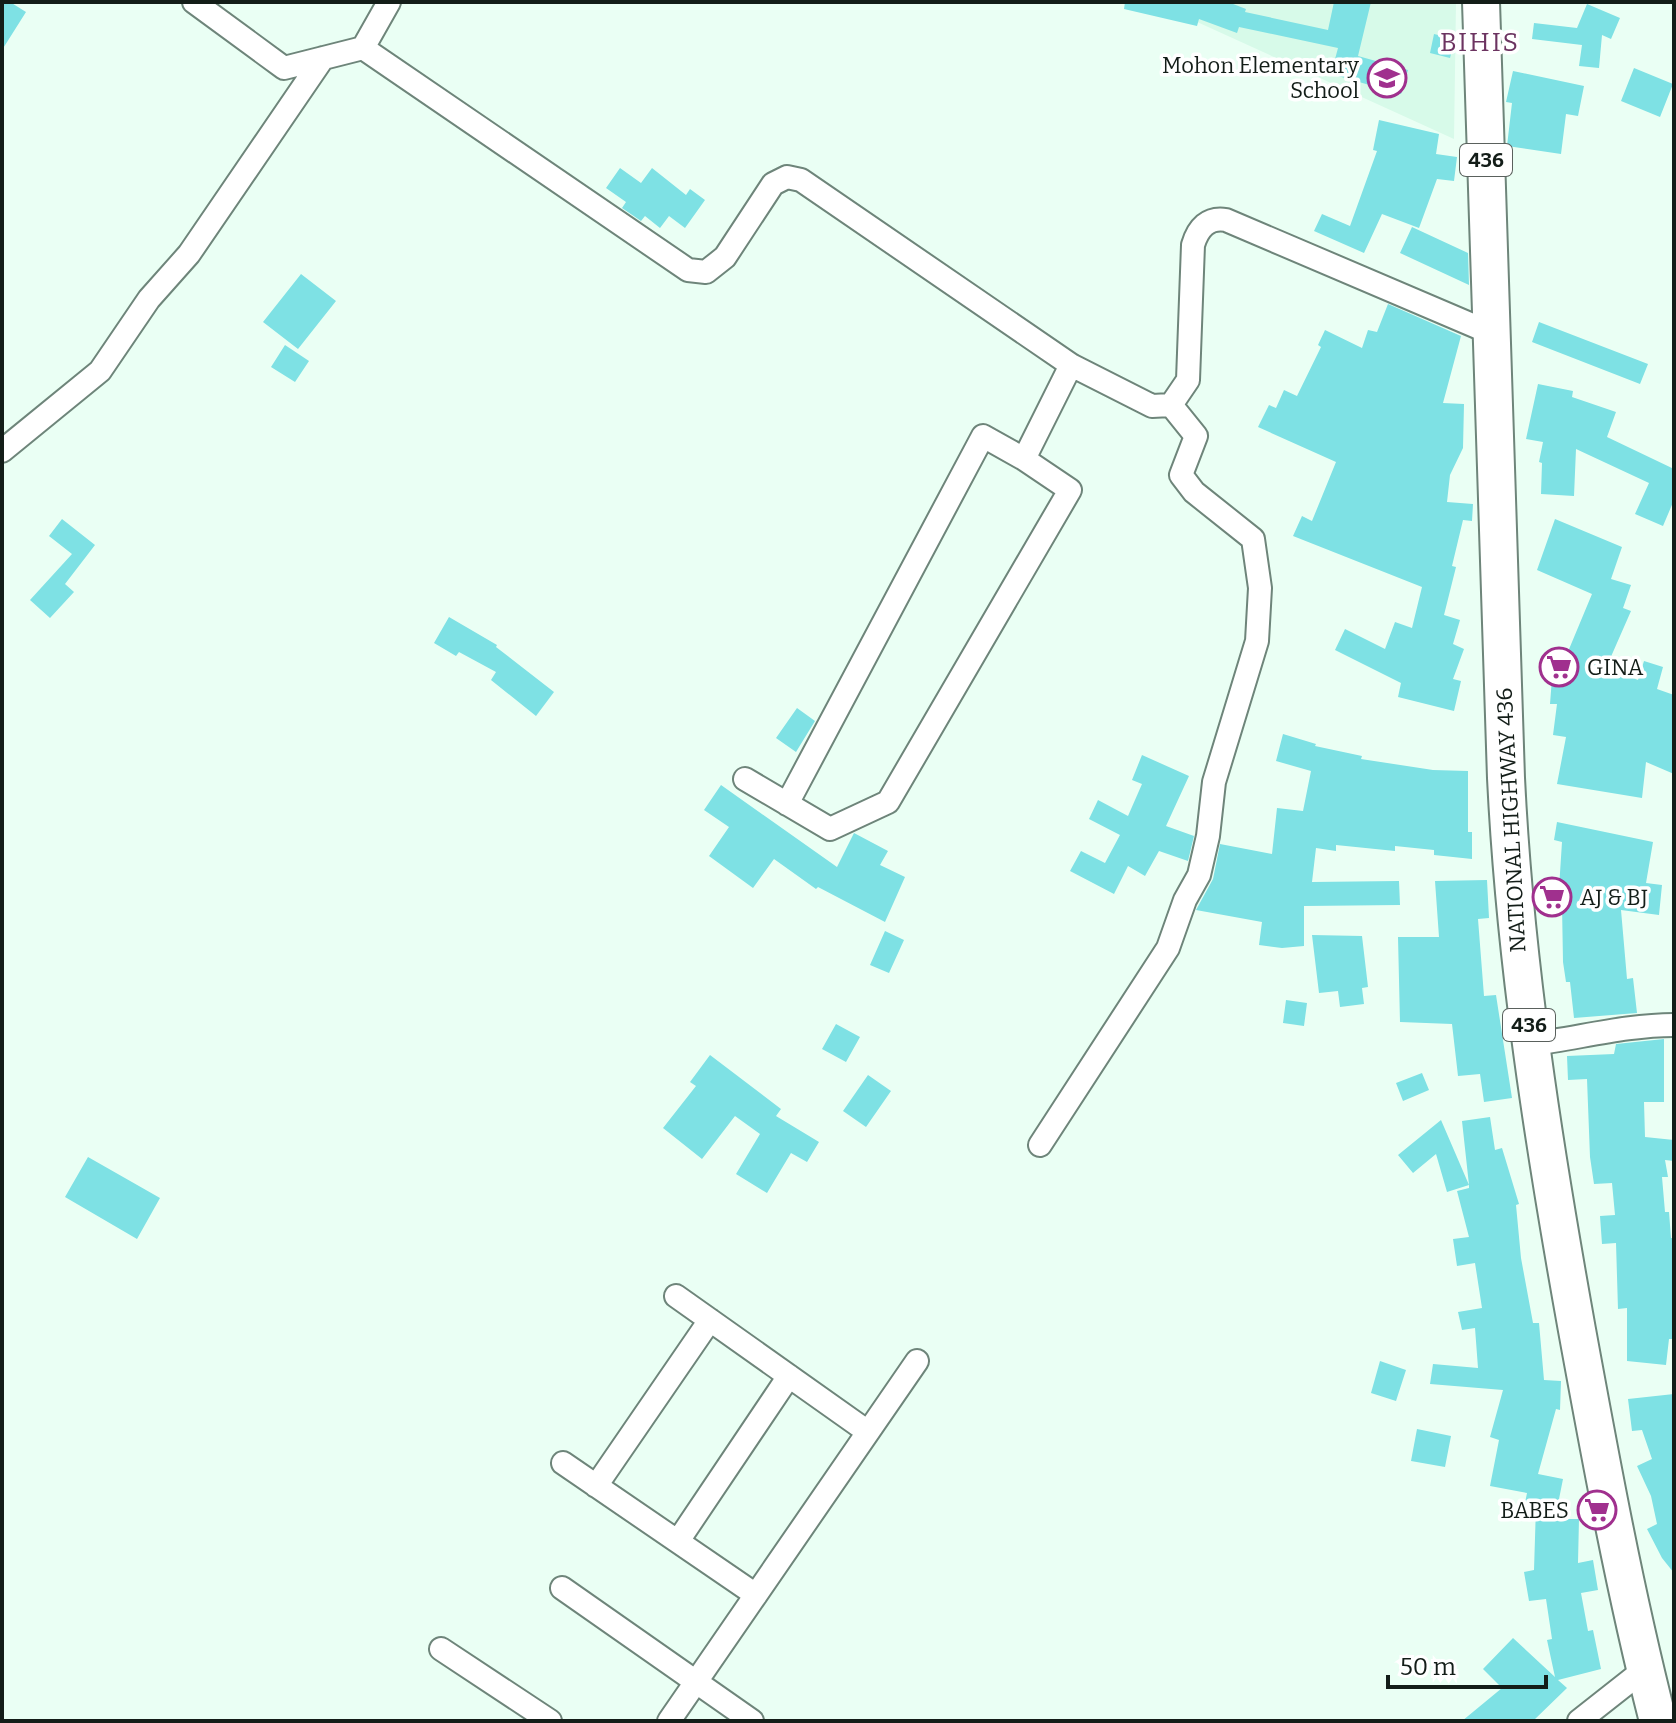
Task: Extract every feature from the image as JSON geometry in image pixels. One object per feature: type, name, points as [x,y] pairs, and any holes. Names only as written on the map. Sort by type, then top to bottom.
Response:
[{"type":"main road","name":"NATIONAL HIGHWAY 436","points":[[1481,2],[1511,873],[1519,966],[1568,1280],[1613,1524],[1658,1721]]},
{"type":"street","points":[[194,2],[284,68],[363,48],[389,2]]},
{"type":"street","points":[[363,48],[688,270],[706,272],[725,257],[773,184],[787,177],[801,180],[1071,365],[1152,406],[1171,405]]},
{"type":"street","points":[[2,451],[100,371],[149,299],[189,254],[323,58]]},
{"type":"street","points":[[1171,405],[1188,380],[1193,245],[1196,233],[1215,218],[1491,333]]},
{"type":"street","points":[[1024,459],[1071,365]]},
{"type":"street","points":[[1040,1145],[1168,948],[1185,900],[1199,875],[1208,836],[1214,782],[1257,641],[1260,588],[1253,539],[1194,492],[1181,475],[1196,436],[1171,405]]},
{"type":"street","points":[[745,779],[787,804],[830,829],[888,802],[1070,490],[983,436],[787,804]]},
{"type":"street","points":[[1532,1044],[1646,1025],[1674,1025]]},
{"type":"street","points":[[676,1296],[868,1432]]},
{"type":"street","points":[[596,1486],[710,1320]]},
{"type":"street","points":[[669,1721],[917,1361]]},
{"type":"street","points":[[678,1541],[789,1376]]},
{"type":"street","points":[[563,1463],[756,1595]]},
{"type":"street","points":[[562,1588],[752,1721]]},
{"type":"street","points":[[441,1649],[550,1721]]},
{"type":"street","points":[[1579,1721],[1645,1669]]},
{"type":"shaded area","name":"Mohon Elementary School","points":[[1134,2],[1456,2],[1454,139],[1184,16]]},
{"type":"building","points":[[2,2],[10,2],[26,12],[2,50]]},
{"type":"building","points":[[1125,2],[1228,2],[1246,9],[1245,12],[1328,30],[1334,2],[1371,2],[1358,56],[1408,70],[1401,94],[1331,74],[1338,48],[1239,27],[1237,33],[1199,19],[1197,26],[1124,9]]},
{"type":"building","points":[[1587,4],[1620,18],[1611,39],[1602,35],[1599,68],[1579,66],[1582,45],[1532,39],[1534,23],[1577,28]]},
{"type":"building","points":[[1434,34],[1455,39],[1450,58],[1430,53]]},
{"type":"building","points":[[1634,68],[1673,84],[1660,117],[1621,101]]},
{"type":"building","points":[[1513,71],[1584,86],[1578,116],[1566,114],[1561,154],[1507,146],[1512,103],[1506,102]]},
{"type":"building","points":[[1379,120],[1439,134],[1436,154],[1457,157],[1454,181],[1437,179],[1419,228],[1382,214],[1364,253],[1314,231],[1322,214],[1350,226],[1377,151],[1373,150]]},
{"type":"building","points":[[620,168],[641,183],[652,168],[686,195],[690,189],[705,200],[685,228],[669,216],[660,228],[645,216],[641,221],[622,208],[626,202],[606,188]]},
{"type":"building","points":[[1412,227],[1468,253],[1469,285],[1400,253]]},
{"type":"building","points":[[301,274],[336,301],[298,349],[263,322]]},
{"type":"building","points":[[1388,304],[1461,336],[1443,403],[1464,404],[1463,448],[1450,475],[1447,502],[1473,504],[1472,521],[1463,520],[1444,615],[1460,620],[1453,644],[1464,649],[1453,679],[1461,681],[1454,711],[1398,697],[1401,683],[1335,650],[1345,629],[1385,649],[1395,622],[1412,628],[1422,587],[1293,536],[1302,516],[1312,521],[1336,462],[1258,427],[1269,405],[1276,408],[1284,390],[1297,396],[1321,347],[1318,345],[1325,330],[1362,348],[1368,330],[1377,332]]},
{"type":"building","points":[[1539,322],[1648,364],[1640,384],[1532,342]]},
{"type":"building","points":[[285,345],[309,361],[295,382],[271,367]]},
{"type":"building","points":[[1538,384],[1573,391],[1572,397],[1616,412],[1607,437],[1674,469],[1674,500],[1663,526],[1635,514],[1649,483],[1576,449],[1574,496],[1541,494],[1542,463],[1539,462],[1543,442],[1526,439]]},
{"type":"building","points":[[62,519],[95,545],[65,584],[74,592],[50,618],[30,600],[72,554],[49,536]]},
{"type":"building","points":[[1555,519],[1622,547],[1611,579],[1631,585],[1623,608],[1631,611],[1606,668],[1638,680],[1644,661],[1663,667],[1657,689],[1674,695],[1674,774],[1646,762],[1642,798],[1557,784],[1566,737],[1553,735],[1557,704],[1550,704],[1552,678],[1546,677],[1550,652],[1567,654],[1592,594],[1537,570]]},
{"type":"building","points":[[449,617],[497,645],[554,692],[536,716],[491,680],[496,672],[459,652],[456,656],[434,643]]},
{"type":"building","points":[[797,708],[815,721],[796,752],[776,738]]},
{"type":"building","points":[[1283,734],[1315,746],[1362,756],[1361,759],[1433,770],[1468,771],[1468,832],[1472,832],[1472,859],[1434,855],[1434,850],[1395,846],[1395,851],[1336,845],[1336,851],[1316,848],[1312,882],[1399,881],[1400,905],[1304,906],[1304,946],[1282,948],[1259,945],[1262,922],[1196,910],[1213,879],[1220,844],[1272,854],[1277,808],[1303,811],[1311,771],[1276,761]]},
{"type":"building","points":[[1142,755],[1189,776],[1166,826],[1194,836],[1188,861],[1159,851],[1145,876],[1128,866],[1114,894],[1070,871],[1081,851],[1105,863],[1120,835],[1089,819],[1098,800],[1128,816],[1142,784],[1132,780]]},
{"type":"building","points":[[721,785],[837,867],[854,833],[888,851],[880,865],[905,877],[885,922],[818,887],[816,889],[774,859],[753,888],[709,856],[729,827],[704,810]]},
{"type":"building","points":[[1557,822],[1653,842],[1646,883],[1662,885],[1659,915],[1621,910],[1627,979],[1633,978],[1637,1013],[1574,1018],[1570,982],[1566,982],[1563,962],[1562,905],[1558,904],[1562,842],[1554,840]]},
{"type":"building","points":[[1487,880],[1489,918],[1478,919],[1484,996],[1496,995],[1512,1098],[1484,1102],[1480,1074],[1458,1076],[1452,1024],[1400,1022],[1398,937],[1439,937],[1435,881]]},
{"type":"building","points":[[885,931],[904,940],[889,973],[870,965]]},
{"type":"building","points":[[1312,935],[1362,936],[1368,987],[1362,988],[1364,1004],[1340,1007],[1338,991],[1319,993]]},
{"type":"building","points":[[1286,1000],[1307,1003],[1304,1026],[1283,1023]]},
{"type":"building","points":[[836,1024],[860,1037],[846,1062],[822,1049]]},
{"type":"building","points":[[1664,1039],[1664,1102],[1644,1102],[1645,1137],[1674,1140],[1674,1161],[1665,1160],[1668,1177],[1662,1177],[1665,1212],[1669,1212],[1671,1238],[1674,1238],[1674,1339],[1669,1339],[1666,1365],[1627,1361],[1627,1308],[1618,1309],[1616,1243],[1602,1244],[1600,1216],[1615,1215],[1612,1183],[1594,1184],[1587,1079],[1568,1080],[1567,1056],[1614,1054],[1616,1044]]},
{"type":"building","points":[[710,1055],[781,1109],[776,1116],[819,1142],[807,1162],[791,1153],[767,1193],[736,1174],[760,1134],[735,1116],[702,1159],[663,1128],[696,1086],[690,1082]]},
{"type":"building","points":[[1422,1073],[1429,1090],[1403,1101],[1396,1083]]},
{"type":"building","points":[[868,1075],[891,1091],[866,1127],[843,1111]]},
{"type":"building","points":[[1490,1117],[1495,1150],[1502,1148],[1519,1204],[1516,1205],[1521,1258],[1533,1323],[1539,1323],[1544,1380],[1561,1381],[1560,1410],[1556,1409],[1538,1474],[1563,1479],[1555,1519],[1579,1519],[1578,1563],[1593,1560],[1598,1590],[1581,1593],[1588,1631],[1593,1630],[1601,1669],[1558,1680],[1567,1688],[1533,1721],[1462,1721],[1502,1688],[1483,1669],[1513,1638],[1555,1677],[1547,1640],[1552,1639],[1546,1599],[1529,1601],[1524,1572],[1534,1570],[1536,1506],[1525,1503],[1527,1493],[1490,1486],[1499,1440],[1490,1437],[1503,1390],[1430,1384],[1433,1364],[1478,1368],[1475,1328],[1462,1330],[1458,1312],[1482,1308],[1475,1263],[1457,1266],[1453,1239],[1469,1237],[1457,1191],[1469,1188],[1462,1121]]},
{"type":"building","points":[[1441,1120],[1469,1185],[1447,1192],[1436,1154],[1413,1173],[1398,1155]]},
{"type":"building","points":[[88,1157],[160,1198],[137,1239],[65,1197]]},
{"type":"building","points":[[1380,1361],[1406,1370],[1396,1401],[1371,1393]]},
{"type":"building","points":[[1674,1394],[1674,1573],[1647,1529],[1657,1524],[1651,1496],[1637,1466],[1652,1459],[1642,1430],[1632,1431],[1628,1399]]},
{"type":"building","points":[[1417,1429],[1451,1436],[1445,1467],[1411,1461]]},
{"type":"place","name":"Mohon Elementary School","points":[[1387,78]]},
{"type":"place","name":"GINA","points":[[1559,667]]},
{"type":"place","name":"AJ & BJ","points":[[1552,897]]},
{"type":"place","name":"BABES","points":[[1597,1510]]},
{"type":"district","name":"BIHIS","points":[[1480,42]]}]
